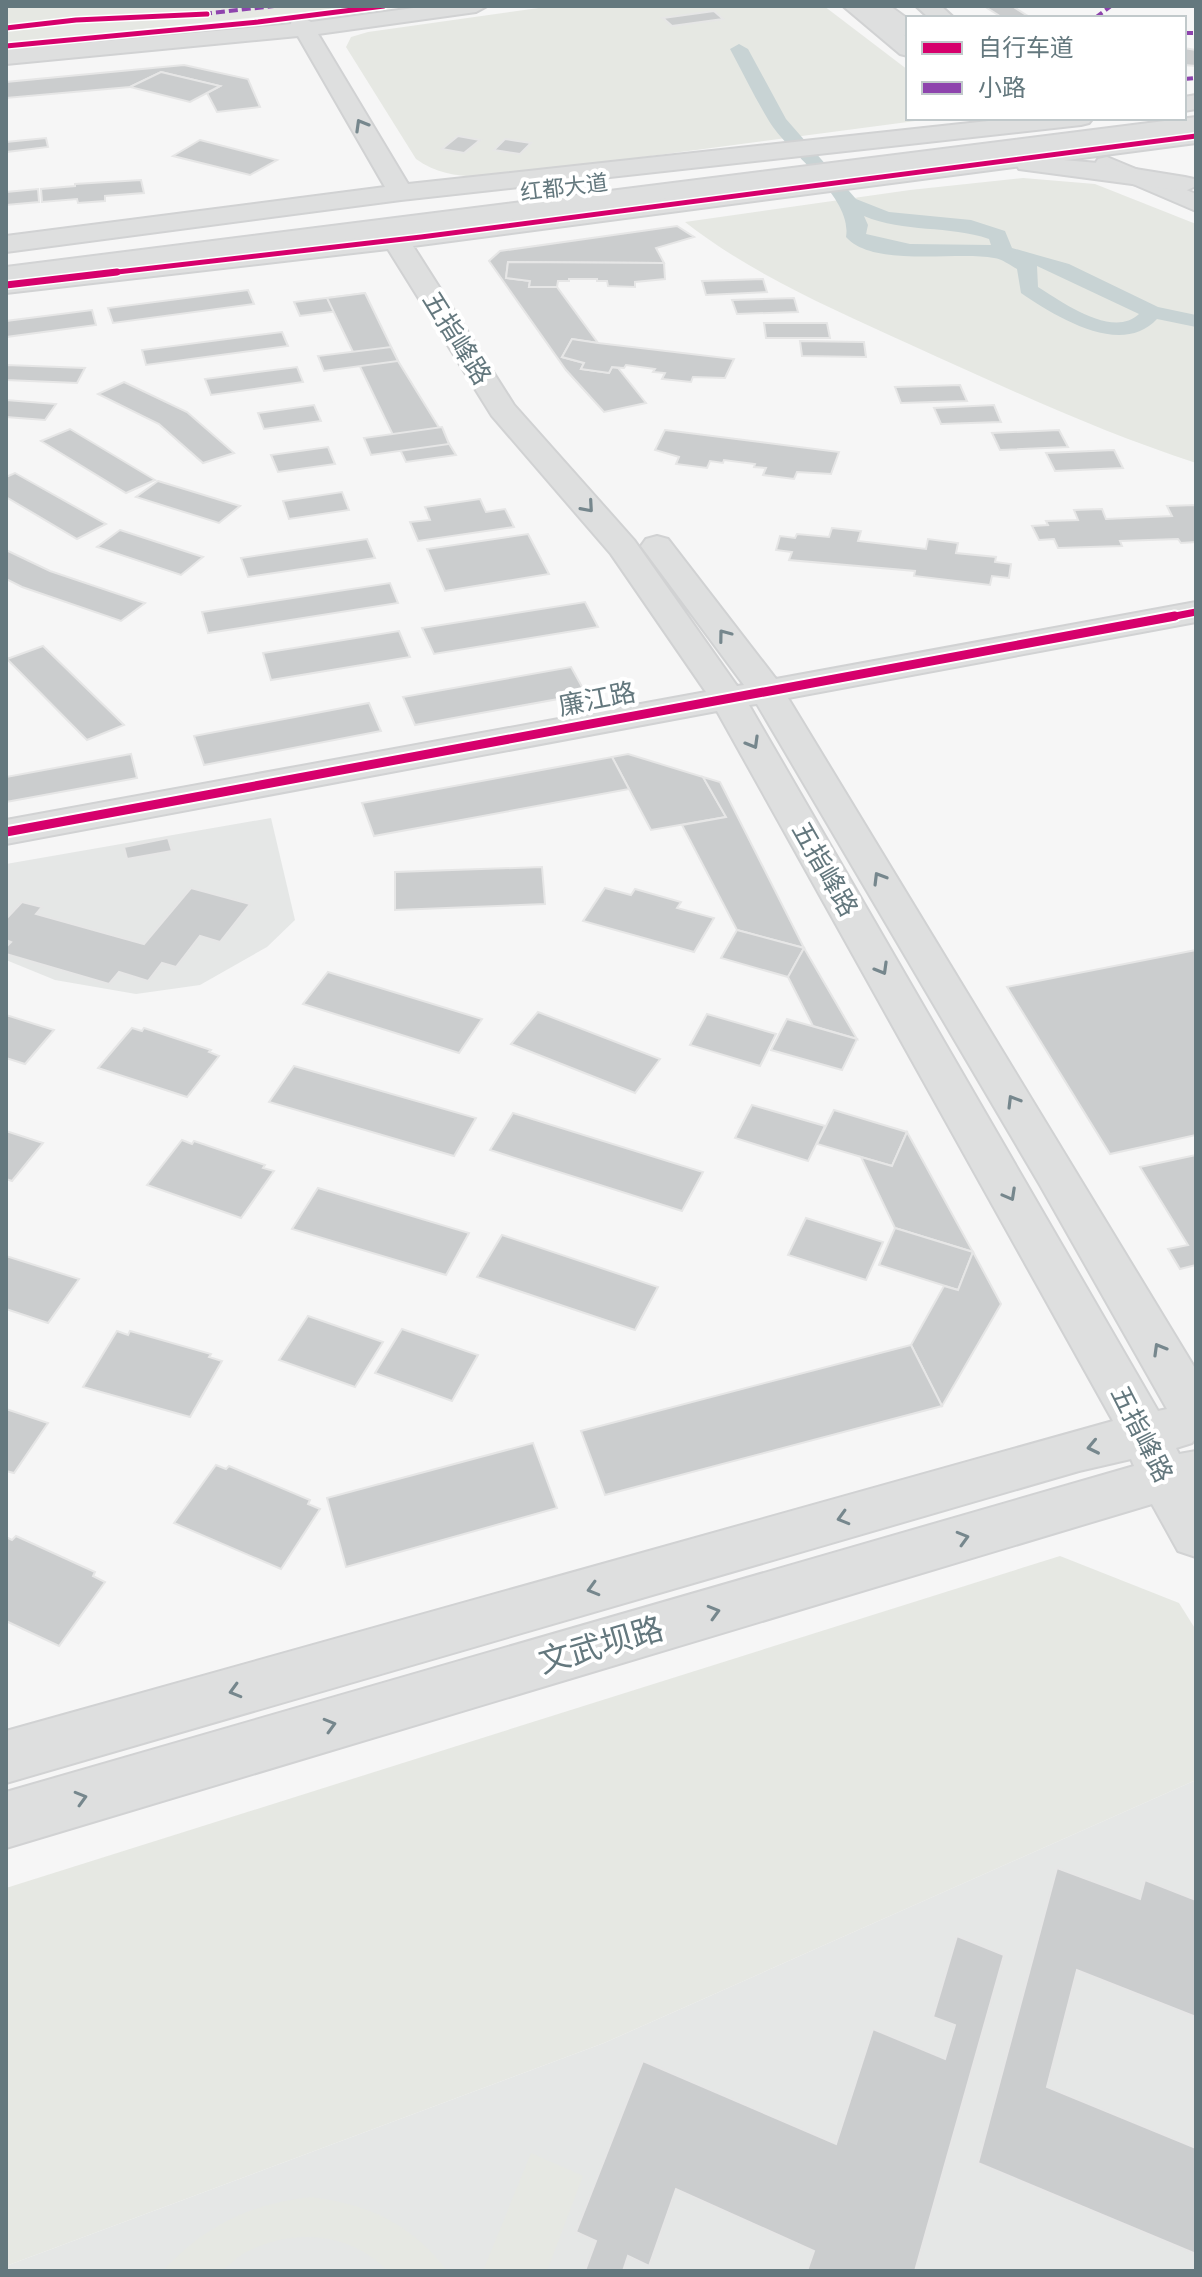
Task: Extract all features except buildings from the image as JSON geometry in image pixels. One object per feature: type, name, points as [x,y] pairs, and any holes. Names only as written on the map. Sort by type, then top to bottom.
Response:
[{"type":"main road","points":[[291,27],[418,6]]},
{"type":"main road","points":[[6,54],[476,6]]},
{"type":"main road","points":[[854,6],[906,47]]},
{"type":"main road","points":[[876,6],[906,28]]},
{"type":"main road","points":[[291,27],[328,114]]},
{"type":"main road","points":[[291,27],[401,192]]},
{"type":"main road","name":"红都大道","points":[[6,255],[704,179],[924,152],[1076,129],[1196,124]]},
{"type":"main road","points":[[924,152],[978,125]]},
{"type":"main road","points":[[871,159],[978,125],[1076,129],[1194,170]]},
{"type":"main road","points":[[1076,129],[1130,175]]},
{"type":"main road","points":[[6,244],[401,192],[704,179],[871,159],[1006,163],[1076,129],[1194,170]]},
{"type":"main road","points":[[924,152],[1130,175],[1194,170]]},
{"type":"main road","points":[[358,168],[373,196]]},
{"type":"main road","points":[[6,285],[409,239],[704,179]]},
{"type":"main road","name":"红都大道","points":[[6,275],[704,179]]},
{"type":"main road","name":"五指峰路","points":[[409,239],[529,403],[650,537],[766,690],[1056,1173],[1170,1367],[1196,1420]]},
{"type":"main road","name":"五指峰路","points":[[409,239],[502,410],[623,547],[727,697],[1169,1462],[1196,1535]]},
{"type":"main road","name":"廉江路","points":[[6,832],[1196,612]]},
{"type":"main road","name":"文武坝路","points":[[6,1820],[1169,1462],[1196,1420]]},
{"type":"main road","name":"文武坝路","points":[[6,1757],[1079,1450],[1169,1462]]},
{"type":"shaded area","points":[[6,6],[364,6],[6,43]]},
{"type":"shaded area","points":[[553,6],[824,6],[906,68],[906,120],[923,120],[522,173],[454,175],[416,159],[346,47],[351,37]]},
{"type":"shaded area","points":[[1023,178],[1095,184],[1196,224],[1196,463],[1051,408],[851,317],[737,258],[685,222],[910,190]]},
{"type":"shaded area","points":[[271,818],[295,920],[267,947],[200,985],[136,994],[55,980],[6,960],[6,864]]},
{"type":"shaded area","points":[[1060,1556],[1179,1603],[1196,1630],[1196,1780],[604,2043],[6,2266],[6,1888]]},
{"type":"shaded area","points":[[1196,1780],[1196,2271],[6,2271],[6,2266],[604,2043]]},
{"type":"shaded area","points":[[531,2153],[583,2176],[547,2271],[483,2271]]},
{"type":"shaded area","points":[[311,2197],[351,2205],[387,2219],[419,2241],[447,2271],[388,2271],[373,2258],[338,2241],[300,2237],[262,2245],[244,2253],[219,2271],[163,2271],[195,2241],[230,2220],[268,2205]]},
{"type":"waterway","points":[[739,49],[778,121],[849,203]]},
{"type":"waterway","points":[[849,203],[885,218],[971,226],[998,235],[1004,252]]},
{"type":"waterway","points":[[849,203],[858,225],[856,237],[873,244],[910,251],[1004,252]]},
{"type":"waterway","points":[[1004,252],[1043,261],[1152,312]]},
{"type":"waterway","points":[[1004,252],[1027,266],[1028,289],[1082,319],[1127,329],[1139,325],[1152,312]]},
{"type":"waterway","points":[[1152,312],[1196,321]]},
{"type":"marked path","points":[[203,14],[274,6]]},
{"type":"marked path","points":[[1098,16],[1111,6]]},
{"type":"marked path","points":[[1186,33],[1196,33]]},
{"type":"marked path","points":[[1186,79],[1196,78]]},
{"type":"cycle path","points":[[6,46],[258,22],[384,6]]},
{"type":"cycle path","points":[[6,28],[76,20],[207,14]]},
{"type":"cycle path","points":[[6,285],[421,237],[1196,136]]},
{"type":"cycle path","points":[[6,832],[1196,612]]}]
